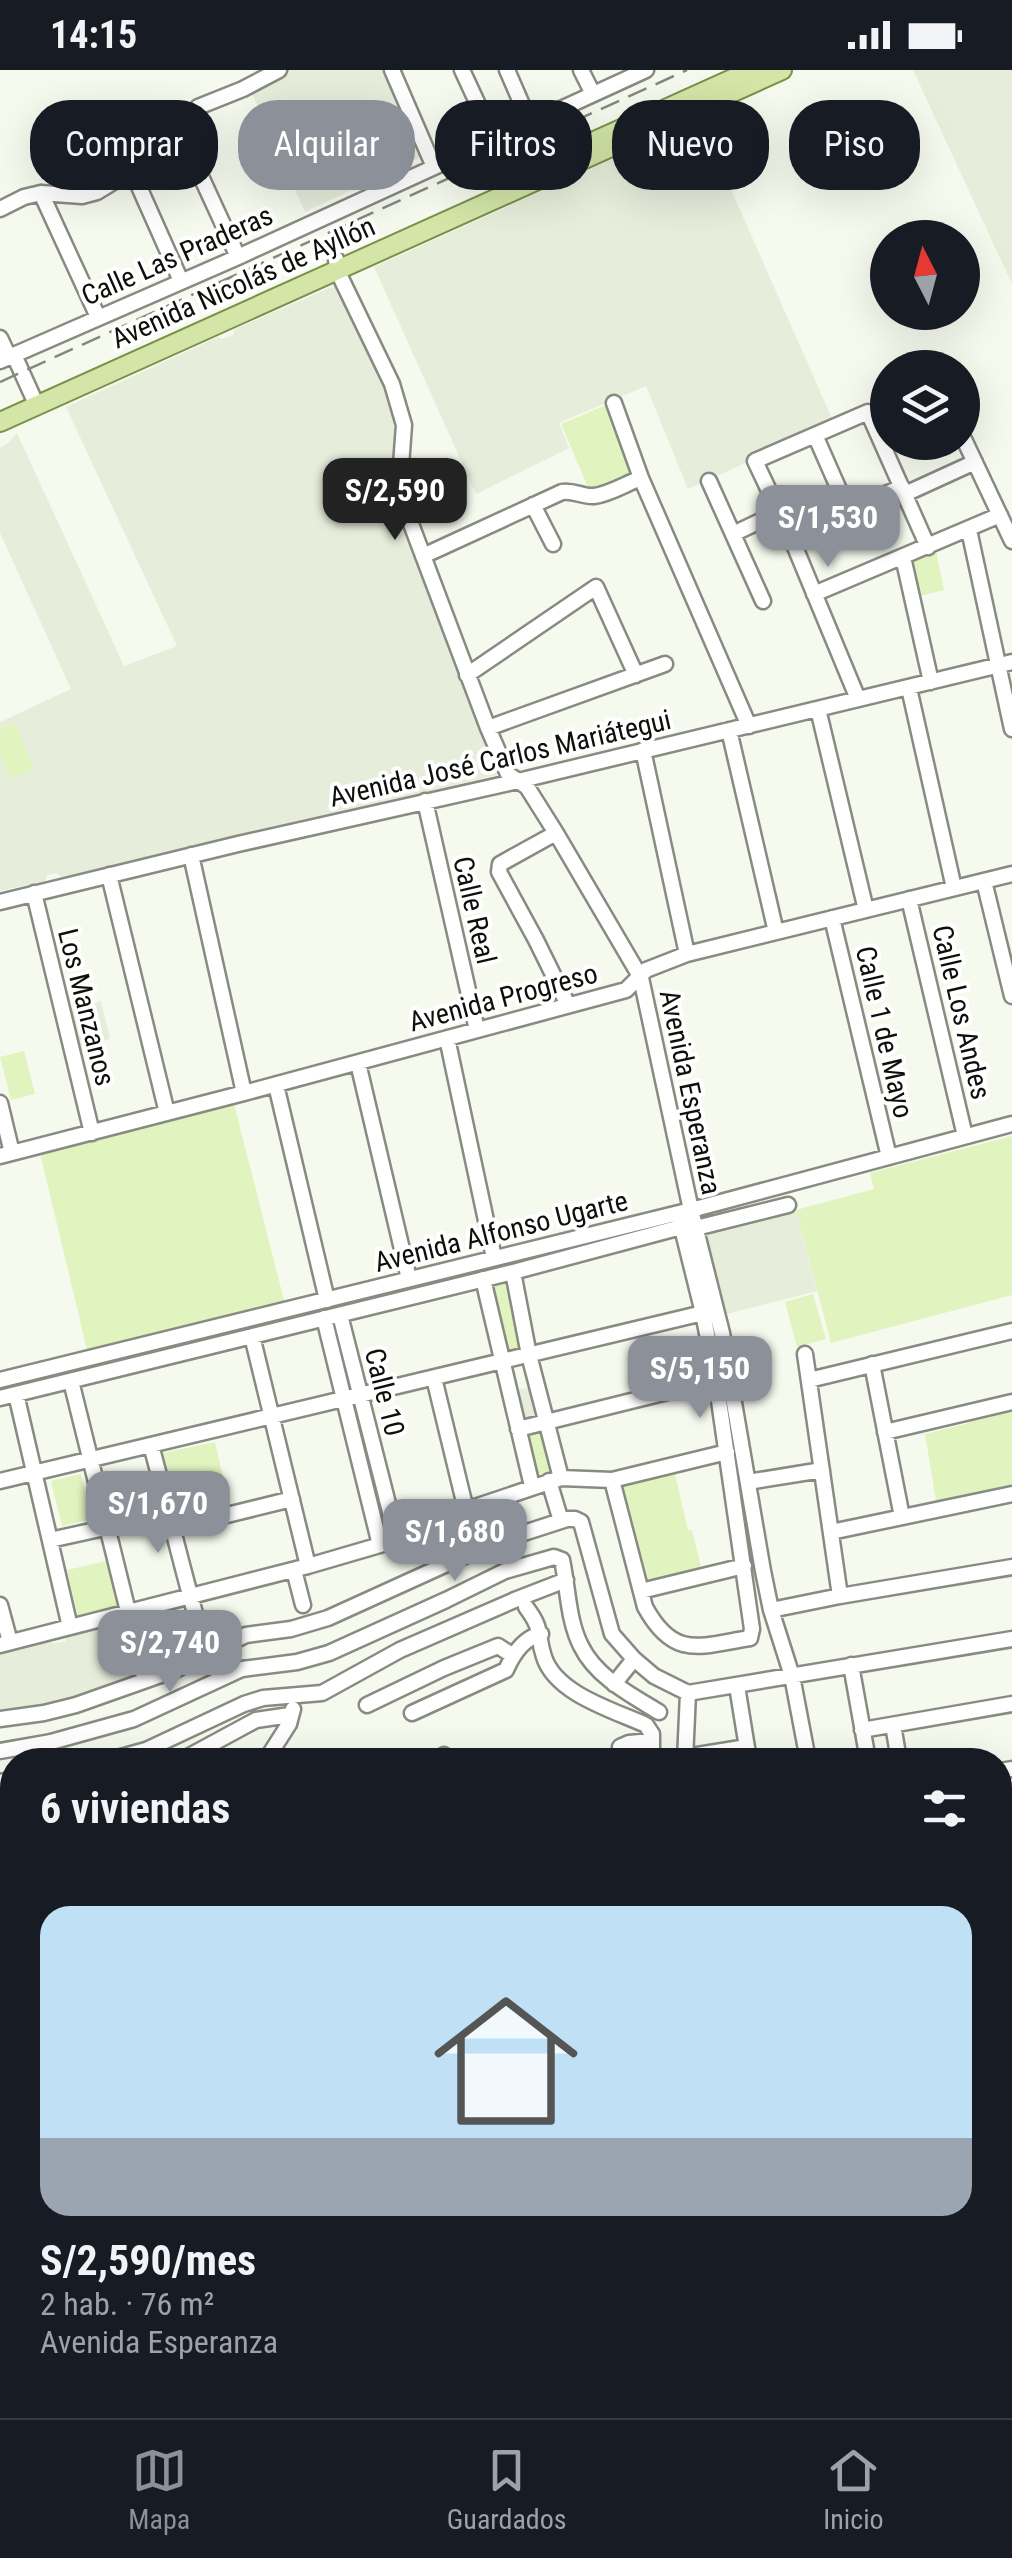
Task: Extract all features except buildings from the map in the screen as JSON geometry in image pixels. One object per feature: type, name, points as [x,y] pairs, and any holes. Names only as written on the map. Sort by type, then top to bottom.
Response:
[{"type":"main road","name":"Avenida Nicolás de Ayllón","points":[[337,264],[752,70]]},
{"type":"main road","name":"Avenida Nicolás de Ayllón","points":[[0,422],[35,401],[221,316],[782,70]]},
{"type":"main road","name":"Avenida Nicolás de Ayllón","points":[[0,411],[35,401]]},
{"type":"street","points":[[216,100],[280,70]]},
{"type":"street","points":[[392,70],[434,167]]},
{"type":"street","points":[[462,70],[476,100]]},
{"type":"street","points":[[506,70],[520,100]]},
{"type":"street","points":[[581,70],[593,94]]},
{"type":"street","name":"Calle Las Praderas","points":[[580,100],[646,70]]},
{"type":"street","name":"Calle Las Praderas","points":[[8,357],[434,167]]},
{"type":"street","points":[[0,209],[41,193],[82,196],[100,190]]},
{"type":"street","points":[[140,190],[181,281]]},
{"type":"street","points":[[207,190],[238,257]]},
{"type":"street","points":[[41,193],[98,317]]},
{"type":"street","name":"Avenida Esperanza","points":[[337,264],[392,384],[404,426],[399,492],[488,728],[508,774],[527,787],[641,978],[687,1219],[722,1334],[771,1610],[792,1676],[806,1748]]},
{"type":"street","points":[[0,338],[35,401]]},
{"type":"street","points":[[614,403],[641,478],[749,726]]},
{"type":"street","points":[[858,699],[790,535],[754,461],[868,412],[928,546]]},
{"type":"street","points":[[815,436],[848,510]]},
{"type":"street","points":[[790,535],[975,462],[1012,541]]},
{"type":"street","points":[[423,556],[570,490],[598,496],[641,478]]},
{"type":"street","points":[[709,481],[763,601]]},
{"type":"street","points":[[533,506],[554,544]]},
{"type":"street","points":[[733,534],[779,512]]},
{"type":"street","points":[[814,594],[1000,515]]},
{"type":"street","points":[[969,530],[1004,664],[1012,729]]},
{"type":"street","points":[[903,558],[931,682]]},
{"type":"street","points":[[466,675],[596,587],[636,675]]},
{"type":"street","points":[[488,728],[666,664]]},
{"type":"street","name":"Avenida José Carlos Mariátegui","points":[[0,902],[1004,664]]},
{"type":"street","points":[[909,688],[954,888]]},
{"type":"street","points":[[818,709],[866,910]]},
{"type":"street","points":[[729,730],[776,932]]},
{"type":"street","points":[[643,750],[688,954]]},
{"type":"street","name":"Calle Real","points":[[424,801],[477,1030]]},
{"type":"street","points":[[556,833],[500,864],[498,872],[568,1005]]},
{"type":"street","points":[[191,855],[244,1093]]},
{"type":"street","name":"Avenida Progreso","points":[[6,1155],[626,990],[646,970],[688,954],[1012,874]]},
{"type":"street","points":[[109,875],[167,1114]]},
{"type":"street","points":[[984,881],[1012,996]]},
{"type":"street","name":"Los Manzanos","points":[[34,894],[92,1133]]},
{"type":"street","name":"Calle Los Andes","points":[[910,900],[965,1136]]},
{"type":"street","name":"Calle 1 de Mayo","points":[[832,918],[889,1157]]},
{"type":"street","points":[[447,1038],[494,1258]]},
{"type":"street","points":[[358,1062],[409,1279]]},
{"type":"street","points":[[276,1084],[327,1300]]},
{"type":"street","points":[[0,1104],[6,1155]]},
{"type":"street","name":"Avenida Alfonso Ugarte","points":[[0,1398],[628,1242],[687,1219],[1012,1124]]},
{"type":"street","points":[[700,1314],[687,1219],[788,1205]]},
{"type":"street","name":"Avenida Alfonso Ugarte","points":[[0,1380],[494,1258],[687,1219]]},
{"type":"street","points":[[612,1480],[645,1606],[653,1620],[690,1648],[750,1638],[744,1566],[716,1380],[700,1314],[674,1237],[628,1242]]},
{"type":"street","points":[[514,1272],[546,1421],[561,1521]]},
{"type":"street","points":[[483,1279],[532,1486]]},
{"type":"street","name":"Calle 10","points":[[340,1314],[397,1539]]},
{"type":"street","points":[[0,1481],[700,1314]]},
{"type":"street","points":[[324,1318],[380,1546]]},
{"type":"street","points":[[808,1380],[1012,1331]]},
{"type":"street","points":[[252,1336],[292,1500],[303,1605]]},
{"type":"street","points":[[805,1354],[840,1596]]},
{"type":"street","points":[[872,1364],[902,1517]]},
{"type":"street","points":[[434,1378],[466,1510]]},
{"type":"street","points":[[518,1429],[716,1380]]},
{"type":"street","points":[[72,1381],[145,1680]]},
{"type":"street","points":[[16,1394],[70,1627]]},
{"type":"street","points":[[886,1432],[1012,1402]]},
{"type":"street","points":[[151,1445],[207,1655]]},
{"type":"street","points":[[0,1604],[5,1644],[380,1546],[532,1486],[555,1480],[612,1480],[727,1452]]},
{"type":"street","points":[[748,1482],[822,1470]]},
{"type":"street","points":[[830,1532],[1012,1494]]},
{"type":"street","points":[[174,1528],[292,1500]]},
{"type":"street","points":[[0,1719],[76,1705],[207,1655],[246,1635],[328,1618],[493,1543],[575,1518],[581,1522],[612,1634],[654,1676],[688,1694],[1012,1638]]},
{"type":"street","points":[[50,1540],[109,1527]]},
{"type":"street","points":[[15,1748],[134,1719],[242,1669],[298,1662],[329,1652],[505,1571],[558,1557],[562,1560],[581,1646],[614,1684],[659,1712]]},
{"type":"street","points":[[641,1592],[744,1566]]},
{"type":"street","points":[[771,1610],[1012,1567]]},
{"type":"street","points":[[150,1748],[244,1704],[263,1698],[322,1693],[400,1650],[566,1580]]},
{"type":"street","points":[[526,1607],[538,1622],[544,1657],[553,1672],[568,1688],[646,1724],[652,1748]]},
{"type":"street","points":[[412,1713],[506,1670],[512,1655],[532,1636],[541,1634]]},
{"type":"street","points":[[367,1705],[498,1646],[512,1655]]},
{"type":"street","points":[[614,1684],[634,1659]]},
{"type":"street","points":[[851,1665],[866,1748]]},
{"type":"street","points":[[738,1686],[747,1748]]},
{"type":"street","points":[[686,1748],[688,1694]]},
{"type":"street","points":[[274,1748],[301,1695]]},
{"type":"street","points":[[862,1730],[1012,1704]]},
{"type":"street","points":[[204,1748],[256,1720],[290,1715]]},
{"type":"street","points":[[893,1725],[897,1748]]},
{"type":"street","points":[[620,1747],[652,1741]]},
{"type":"shaded area","points":[[286,70],[386,70],[399,100],[255,100],[252,93]]},
{"type":"shaded area","points":[[913,70],[1012,70],[1012,284]]},
{"type":"shaded area","points":[[415,137],[423,156],[415,160]]},
{"type":"shaded area","points":[[612,159],[612,190],[731,190],[834,423],[688,489],[646,386],[559,423],[569,448],[476,494],[374,267],[544,190],[592,190],[592,168]]},
{"type":"shaded area","points":[[295,190],[351,190],[305,212]]},
{"type":"shaded area","points":[[338,284],[397,424],[391,495],[429,584],[426,592],[432,592],[467,700],[501,774],[62,878],[56,873],[47,875],[45,881],[0,891],[0,722],[71,689],[0,533],[0,448],[17,433],[124,666],[177,646],[66,407],[218,337],[233,335],[235,329]]},
{"type":"shaded area","points":[[101,1001],[110,1039],[79,1047],[70,1009]]},
{"type":"shaded area","points":[[796,1210],[817,1291],[727,1314],[706,1233]]},
{"type":"shaded area","points":[[532,1387],[540,1417],[525,1421],[517,1390]]},
{"type":"shaded area","points":[[125,1620],[140,1678],[42,1709],[0,1714],[0,1651],[51,1639],[51,1643],[58,1643],[66,1641],[65,1635]]},
{"type":"green space","points":[[611,403],[640,471],[590,492],[561,424]]},
{"type":"green space","points":[[936,551],[944,590],[917,597],[911,563]]},
{"type":"green space","points":[[15,723],[34,769],[10,779],[0,755],[0,729]]},
{"type":"green space","points":[[24,1051],[35,1094],[11,1100],[0,1057]]},
{"type":"green space","points":[[234,1104],[285,1304],[88,1354],[40,1153]]},
{"type":"green space","points":[[1012,1136],[1012,1295],[831,1343],[796,1210],[874,1189],[870,1173]]},
{"type":"green space","points":[[509,1282],[527,1351],[508,1356],[490,1287]]},
{"type":"green space","points":[[813,1294],[826,1339],[797,1347],[785,1302]]},
{"type":"green space","points":[[357,1401],[391,1537],[383,1539],[349,1403]]},
{"type":"green space","points":[[1012,1408],[1012,1488],[936,1501],[925,1434]]},
{"type":"green space","points":[[544,1427],[554,1475],[534,1480],[523,1432]]},
{"type":"green space","points":[[215,1442],[230,1509],[178,1520],[163,1453]]},
{"type":"green space","points":[[674,1470],[702,1571],[646,1585],[619,1483]]},
{"type":"green space","points":[[81,1474],[92,1519],[62,1526],[51,1481]]},
{"type":"green space","points":[[106,1561],[119,1608],[78,1618],[67,1570]]},
{"type":"railway","points":[[0,382],[687,70]]}]
